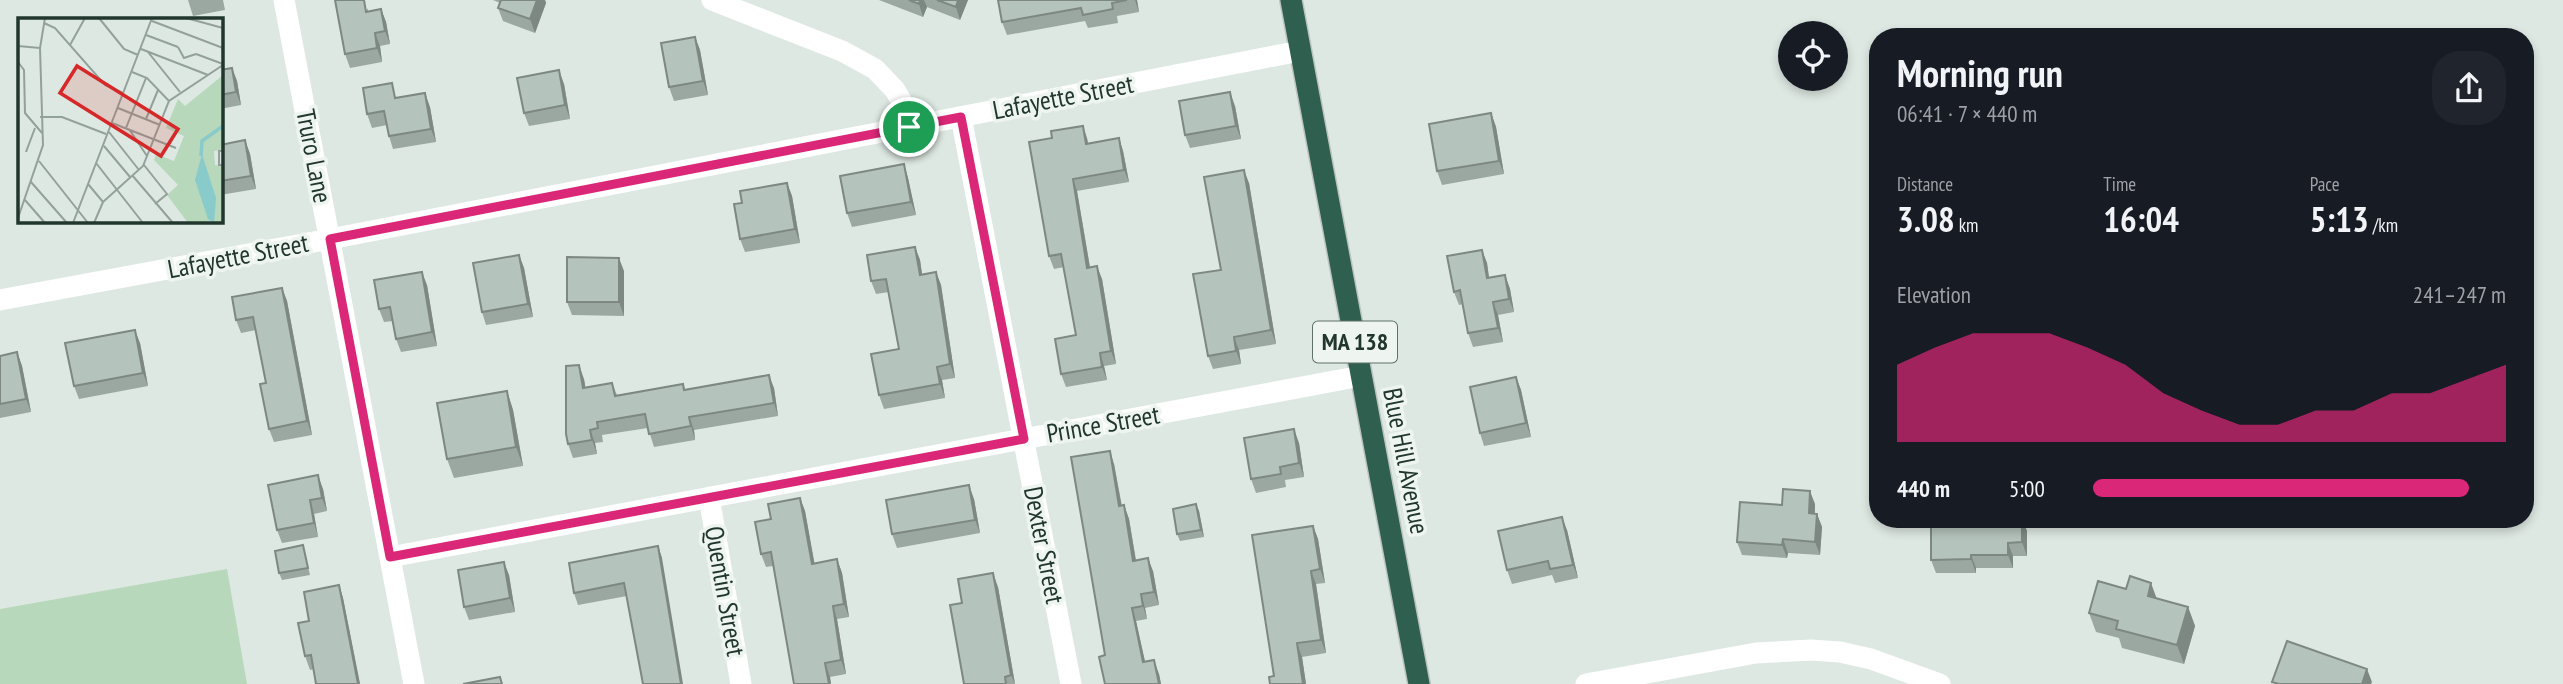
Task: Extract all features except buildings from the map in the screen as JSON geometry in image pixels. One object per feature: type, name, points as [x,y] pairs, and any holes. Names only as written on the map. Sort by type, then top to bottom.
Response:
[{"type":"highway","name":"Blue Hill Avenue","points":[[1291,0],[1419,684]]},
{"type":"street","name":"Truro Lane","points":[[284,0],[414,684]]},
{"type":"street","points":[[712,0],[842,51],[875,69],[895,90],[909,127]]},
{"type":"street","name":"Lafayette Street","points":[[0,300],[330,239],[1300,51]]},
{"type":"street","name":"Dexter Street","points":[[961,117],[1071,684]]},
{"type":"street","name":"Prince Street","points":[[390,557],[1361,376]]},
{"type":"street","name":"Quentin Street","points":[[709,497],[741,684]]},
{"type":"street","points":[[1586,684],[1756,653],[1811,650],[1840,652],[1871,659],[1940,684]]},
{"type":"green space","points":[[227,569],[247,684],[0,684],[0,609]]},
{"type":"route","points":[[961,117],[1024,439],[390,557],[330,239],[909,127],[961,117]]}]
